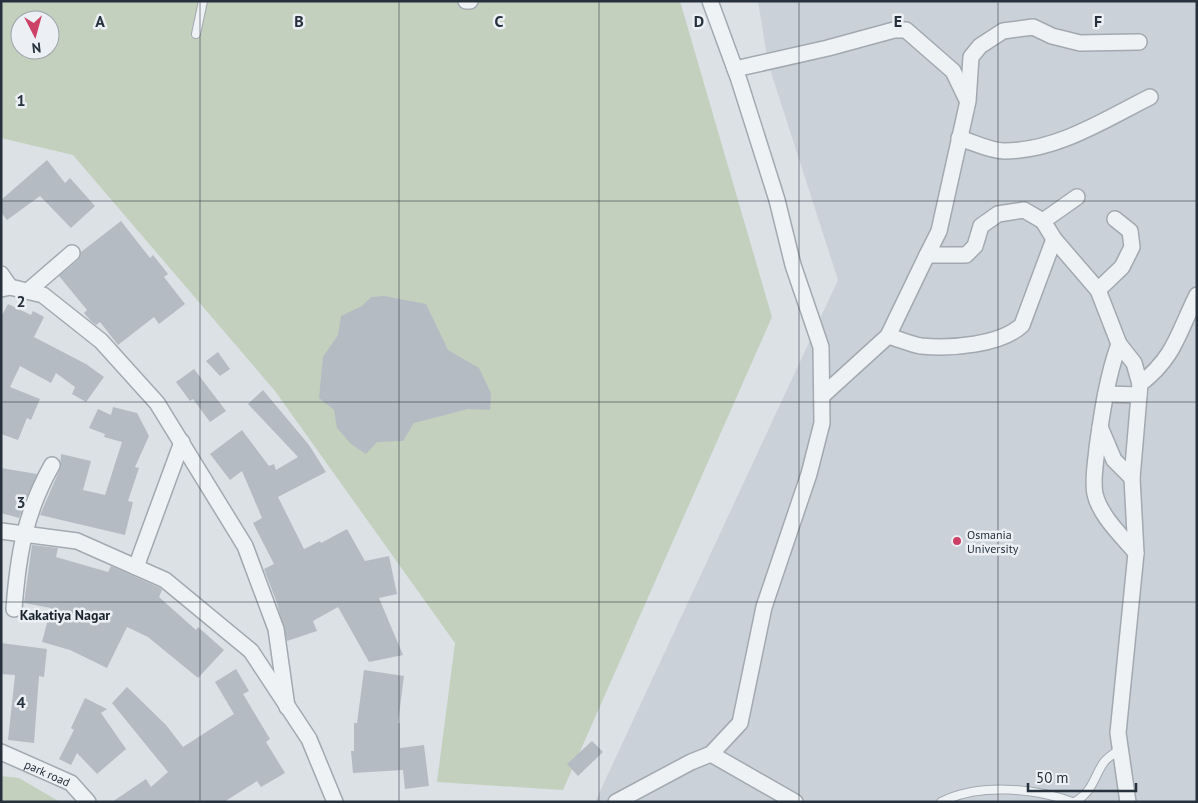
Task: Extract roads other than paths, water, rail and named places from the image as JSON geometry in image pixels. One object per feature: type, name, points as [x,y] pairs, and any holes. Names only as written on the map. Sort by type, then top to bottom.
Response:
[{"type":"street","points":[[466,2],[470,1]]},
{"type":"street","points":[[616,802],[691,762],[710,754],[740,723],[764,607],[809,474],[820,431],[822,396],[821,347],[793,265],[777,200],[736,69],[710,1]]},
{"type":"street","points":[[822,396],[888,336],[939,230],[968,101],[971,57],[980,46],[1003,31],[1033,27],[1052,36],[1080,43],[1139,42]]},
{"type":"street","points":[[736,69],[828,48],[894,30],[906,30],[954,71],[968,101]]},
{"type":"street","points":[[959,138],[1002,151],[1027,149],[1072,137],[1150,97]]},
{"type":"street","points":[[1044,220],[1077,197]]},
{"type":"street","points":[[927,255],[966,255],[974,246],[981,226],[998,214],[1024,210],[1044,220],[1054,240],[1098,290],[1118,344],[1134,363],[1139,390],[1132,478],[1136,554],[1118,733],[1128,802]]},
{"type":"street","points":[[1098,290],[1122,267],[1132,247],[1130,231],[1115,219]]},
{"type":"street","points":[[888,336],[919,346],[940,347],[999,340],[1013,334],[1022,326],[1054,240]]},
{"type":"street","points":[[28,291],[72,253]]},
{"type":"street","points":[[1,274],[6,288],[43,295],[101,341],[156,403],[182,442],[245,546],[276,629],[287,707]]},
{"type":"street","points":[[1106,394],[1139,390],[1174,349],[1197,295]]},
{"type":"street","points":[[1118,344],[1112,363],[1100,426],[1095,468],[1095,494],[1106,517],[1136,554]]},
{"type":"street","points":[[1100,426],[1114,460],[1132,478]]},
{"type":"street","points":[[136,567],[182,442]]},
{"type":"street","points":[[14,609],[18,560],[23,534],[38,490],[52,465]]},
{"type":"street","points":[[1,531],[77,541],[165,580],[251,651],[309,739],[335,802]]},
{"type":"street","name":"park road","points":[[1,752],[71,783],[88,802]]},
{"type":"street","points":[[710,754],[795,802]]},
{"type":"lane","points":[[196,34],[203,1]]},
{"type":"lane","points":[[941,802],[948,798],[991,790],[1044,793],[1074,802],[1084,796],[1094,784],[1104,762],[1120,749]]},
{"type":"place","name":"Osmania University","points":[[957,541]]},
{"type":"district","name":"Kakatiya Nagar","points":[[65,615]]}]
